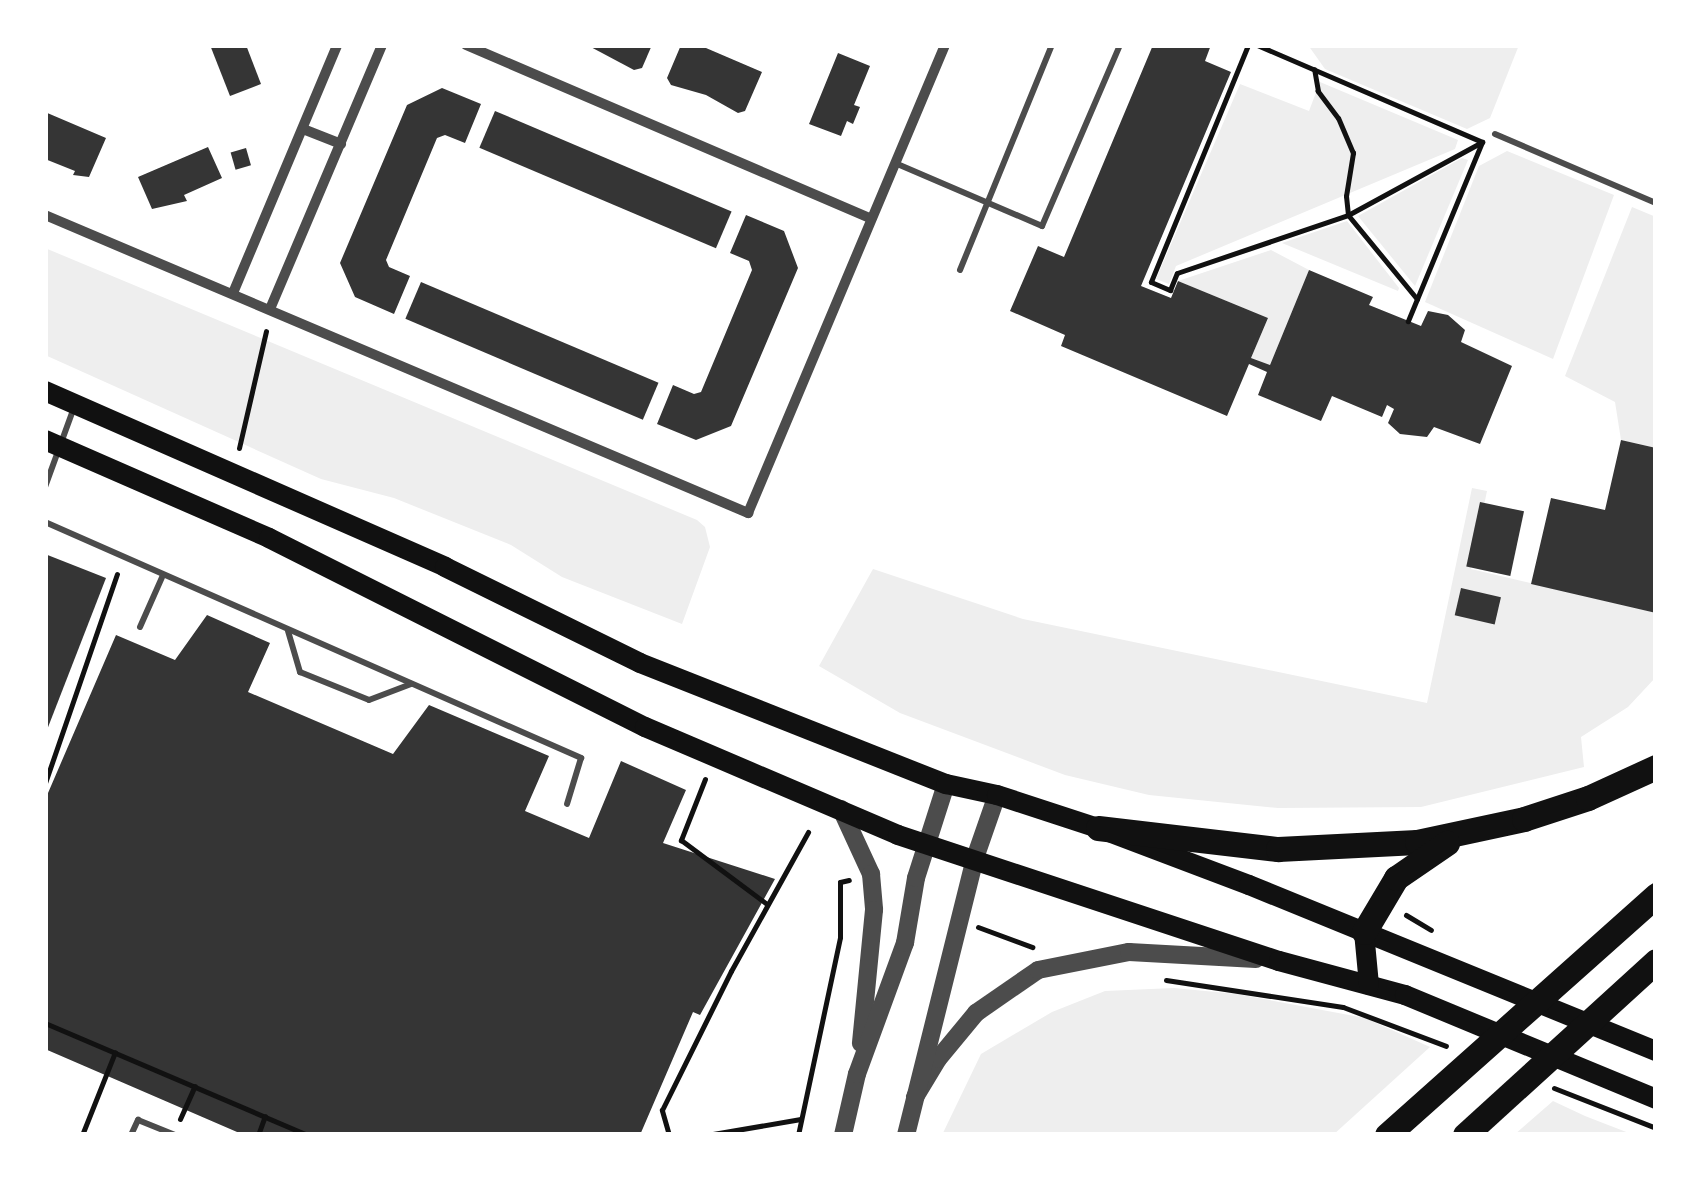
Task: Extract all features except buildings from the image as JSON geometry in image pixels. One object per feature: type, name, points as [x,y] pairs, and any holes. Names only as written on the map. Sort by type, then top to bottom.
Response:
[{"type":"highway","points":[[1364,932],[1396,878],[1446,843],[1588,798],[1656,767]]},
{"type":"highway","points":[[1098,828],[1230,846],[1323,850],[1494,828]]},
{"type":"highway","points":[[1387,1135],[1656,894]]},
{"type":"highway","points":[[1465,1135],[1656,961]]},
{"type":"main road","points":[[45,391],[446,567],[640,663],[946,784],[997,795],[1098,828],[1422,954],[1656,1051]]},
{"type":"main road","points":[[52,442],[319,562],[644,728],[927,843],[1278,961],[1404,996],[1656,1099]]},
{"type":"main road","points":[[1364,932],[1370,985]]},
{"type":"street","points":[[233,293],[337,45]]},
{"type":"street","points":[[270,309],[382,45]]},
{"type":"street","points":[[466,45],[872,219]]},
{"type":"street","points":[[45,215],[748,513],[944,45]]},
{"type":"street","points":[[303,129],[341,144]]},
{"type":"street","points":[[857,1074],[905,943],[916,878],[946,784]]},
{"type":"street","points":[[906,1135],[975,858],[997,795]]},
{"type":"street","points":[[842,809],[871,874],[874,910],[857,1074],[843,1135]]},
{"type":"street","points":[[916,1097],[938,1060],[976,1013],[1038,970],[1128,952],[1278,961]]},
{"type":"lane","points":[[960,270],[1052,45]]},
{"type":"lane","points":[[895,163],[1042,226],[1120,45]]},
{"type":"lane","points":[[1495,134],[1656,203]]},
{"type":"lane","points":[[45,487],[52,442],[75,404]]},
{"type":"lane","points":[[45,522],[581,758],[567,804]]},
{"type":"lane","points":[[140,627],[163,575]]},
{"type":"lane","points":[[287,630],[300,672],[370,700],[411,684]]},
{"type":"lane","points":[[131,1135],[138,1120],[174,1134]]},
{"type":"path","points":[[1248,45],[1151,282],[1170,290],[1177,273],[1348,215],[1495,134]]},
{"type":"path","points":[[1257,45],[1482,142]]},
{"type":"path","points":[[1314,69],[1318,91],[1338,118],[1353,153],[1346,196],[1348,215],[1417,299]]},
{"type":"path","points":[[1408,320],[1482,142]]},
{"type":"path","points":[[239,448],[267,328]]},
{"type":"path","points":[[45,783],[111,601],[121,556]]},
{"type":"path","points":[[705,779],[682,840],[768,904]]},
{"type":"path","points":[[668,1135],[662,1110],[808,832]]},
{"type":"path","points":[[798,1135],[840,938],[840,882]]},
{"type":"path","points":[[1155,978],[1330,1004],[1364,1014]]},
{"type":"path","points":[[45,1023],[308,1135]]},
{"type":"path","points":[[82,1135],[114,1052]]},
{"type":"path","points":[[174,1134],[195,1086]]},
{"type":"path","points":[[258,1135],[266,1116]]},
{"type":"path","points":[[708,1135],[801,1120]]},
{"type":"shaded area","points":[[1308,45],[1519,45],[1490,118],[1467,129],[1325,69]]},
{"type":"shaded area","points":[[1320,82],[1458,140],[1455,149],[1176,266],[1169,284],[1156,279],[1240,84],[1309,111]]},
{"type":"shaded area","points":[[1507,151],[1614,195],[1553,359],[1425,302],[1479,166]]},
{"type":"shaded area","points":[[1462,158],[1468,160],[1415,286],[1358,216]]},
{"type":"shaded area","points":[[1632,207],[1656,217],[1656,448],[1621,440],[1615,402],[1565,376]]},
{"type":"shaded area","points":[[1347,221],[1399,288],[1398,291],[1282,243]]},
{"type":"shaded area","points":[[45,248],[697,520],[705,527],[710,547],[682,624],[562,577],[511,545],[394,498],[321,479],[45,355]]},
{"type":"shaded area","points":[[1271,250],[1309,270],[1270,365],[1251,358],[1268,318],[1178,281]]},
{"type":"shaded area","points":[[1472,488],[1487,491],[1471,569],[1656,613],[1656,677],[1628,707],[1581,737],[1584,767],[1421,807],[1278,808],[1149,795],[1065,775],[900,713],[819,666],[873,569],[1023,619],[1427,703]]},
{"type":"shaded area","points":[[1174,988],[1237,994],[1365,1018],[1430,1047],[1333,1135],[942,1135],[981,1054],[1052,1012],[1105,991]]},
{"type":"shaded area","points":[[1553,1101],[1585,1116],[1634,1135],[1514,1135]]}]
